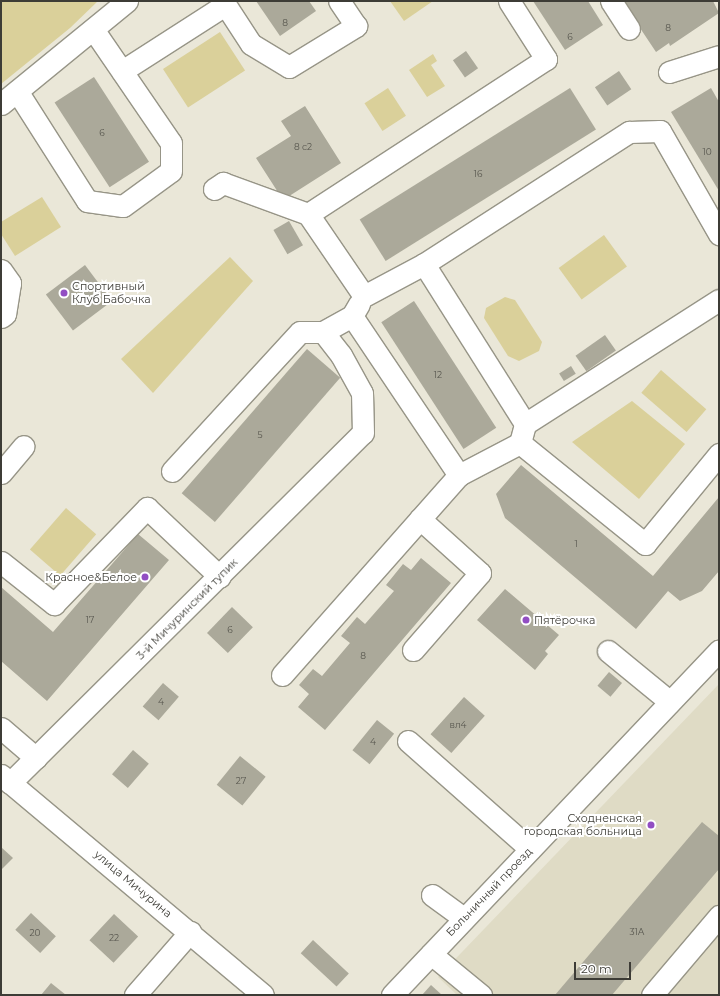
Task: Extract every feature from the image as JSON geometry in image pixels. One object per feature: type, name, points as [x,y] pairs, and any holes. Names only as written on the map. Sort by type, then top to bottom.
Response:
[{"type":"street","points":[[1,104],[127,1]]},
{"type":"street","points":[[122,71],[224,3],[251,44],[290,67],[356,26],[339,1]]},
{"type":"street","points":[[308,214],[546,59],[509,1]]},
{"type":"street","points":[[611,1],[629,29]]},
{"type":"street","points":[[17,91],[87,201],[123,206],[171,171],[171,142],[92,29]]},
{"type":"street","points":[[669,72],[717,61]]},
{"type":"street","points":[[172,471],[300,332],[323,332],[352,316],[364,296],[424,264],[629,132],[660,131],[719,234]]},
{"type":"street","points":[[214,189],[223,183],[308,214],[364,296]]},
{"type":"street","points":[[424,264],[523,433],[645,544],[719,454]]},
{"type":"street","points":[[1,270],[10,283],[5,314],[1,317]]},
{"type":"street","points":[[282,675],[459,475],[719,300]]},
{"type":"street","points":[[352,316],[459,475]]},
{"type":"street","name":"3-й Мичуринский тупик","points":[[6,779],[36,758],[220,577],[363,433],[362,393],[341,355],[323,332]]},
{"type":"street","points":[[1,473],[24,446]]},
{"type":"street","points":[[1,562],[54,604],[146,508],[220,577]]},
{"type":"street","points":[[413,650],[480,573],[420,519]]},
{"type":"street","points":[[608,651],[670,702]]},
{"type":"street","name":"Больничный проезд","points":[[392,995],[719,651]]},
{"type":"street","points":[[1,728],[36,758]]},
{"type":"street","points":[[408,741],[530,849]]},
{"type":"street","name":"улица Мичурина","points":[[6,779],[190,932],[263,995]]},
{"type":"street","points":[[432,895],[464,918]]},
{"type":"street","points":[[662,992],[719,916]]},
{"type":"street","points":[[134,995],[190,932]]},
{"type":"street","points":[[431,954],[481,995]]},
{"type":"shaded area","points":[[1,1],[98,1],[70,28],[1,84]]},
{"type":"shaded area","points":[[390,1],[433,1],[404,21]]},
{"type":"shaded area","points":[[220,32],[245,71],[188,108],[163,69]]},
{"type":"shaded area","points":[[433,54],[437,61],[431,65],[445,86],[427,97],[409,70]]},
{"type":"shaded area","points":[[388,88],[406,116],[382,131],[365,103]]},
{"type":"shaded area","points":[[42,197],[61,227],[15,256],[1,234],[1,222]]},
{"type":"shaded area","points":[[604,235],[627,267],[582,299],[559,268]]},
{"type":"shaded area","points":[[230,257],[253,281],[153,393],[121,359]]},
{"type":"shaded area","points":[[505,297],[515,300],[542,342],[539,351],[519,361],[508,356],[484,318],[486,308]]},
{"type":"shaded area","points":[[661,370],[706,409],[687,432],[641,393]]},
{"type":"shaded area","points":[[632,401],[685,444],[639,499],[572,442]]},
{"type":"shaded area","points":[[66,508],[96,534],[60,576],[30,550]]},
{"type":"shaded area","name":"Сходненская городская больница","points":[[719,684],[719,995],[457,995],[438,977]]},
{"type":"building","points":[[256,1],[309,1],[316,11],[280,36]]},
{"type":"building","points":[[533,1],[588,1],[603,25],[565,50]]},
{"type":"building","points":[[622,1],[713,1],[719,13],[670,46],[669,43],[656,52]]},
{"type":"building","points":[[466,51],[478,68],[465,77],[453,60]]},
{"type":"building","points":[[619,71],[631,89],[607,105],[595,87]]},
{"type":"building","points":[[94,77],[149,162],[110,187],[55,103]]},
{"type":"building","points":[[570,88],[596,130],[386,261],[360,219]]},
{"type":"building","points":[[711,88],[719,102],[719,191],[671,112]]},
{"type":"building","points":[[305,106],[341,163],[283,200],[256,158],[291,136],[281,121]]},
{"type":"building","points":[[289,221],[303,245],[287,254],[273,230]]},
{"type":"building","points":[[85,265],[112,301],[73,330],[46,294]]},
{"type":"building","points":[[414,301],[496,428],[464,449],[381,322]]},
{"type":"building","points":[[605,335],[616,351],[586,371],[576,356]]},
{"type":"building","points":[[307,349],[340,378],[215,522],[182,493]]},
{"type":"building","points":[[571,366],[576,374],[564,381],[559,373]]},
{"type":"building","points":[[521,465],[653,576],[719,497],[719,571],[702,591],[680,601],[668,591],[636,629],[505,518],[496,494]]},
{"type":"building","points":[[138,534],[169,560],[47,701],[1,661],[1,587],[53,632]]},
{"type":"building","points":[[421,558],[451,583],[325,730],[298,707],[309,694],[299,685],[313,669],[322,676],[350,643],[341,636],[357,617],[365,624],[394,591],[386,585],[403,564],[411,570]]},
{"type":"building","points":[[505,589],[559,635],[545,651],[548,654],[535,670],[477,620]]},
{"type":"building","points":[[232,607],[253,627],[228,653],[207,633]]},
{"type":"building","points":[[609,672],[622,683],[610,697],[597,686]]},
{"type":"building","points":[[163,683],[179,697],[159,720],[143,706]]},
{"type":"building","points":[[464,697],[485,716],[451,753],[431,734]]},
{"type":"building","points":[[377,720],[394,734],[370,764],[352,750]]},
{"type":"building","points":[[133,750],[149,764],[128,788],[112,774]]},
{"type":"building","points":[[240,756],[266,777],[242,806],[217,785]]},
{"type":"building","points":[[702,822],[719,836],[719,869],[612,995],[555,995]]},
{"type":"building","points":[[1,847],[13,858],[1,870]]},
{"type":"building","points":[[31,913],[56,936],[40,953],[15,930]]},
{"type":"building","points":[[114,914],[138,937],[114,963],[89,940]]},
{"type":"building","points":[[313,940],[349,973],[337,987],[301,953]]},
{"type":"building","points":[[51,983],[66,995],[41,995]]},
{"type":"building","points":[[431,985],[442,995],[422,995]]},
{"type":"place","name":"Спортивный Клуб Бабочка","points":[[64,293]]},
{"type":"place","name":"Красное&Белое","points":[[145,577]]},
{"type":"place","name":"Пятёрочка","points":[[526,620]]},
{"type":"place","name":"Сходненская городская больница","points":[[651,825]]}]
